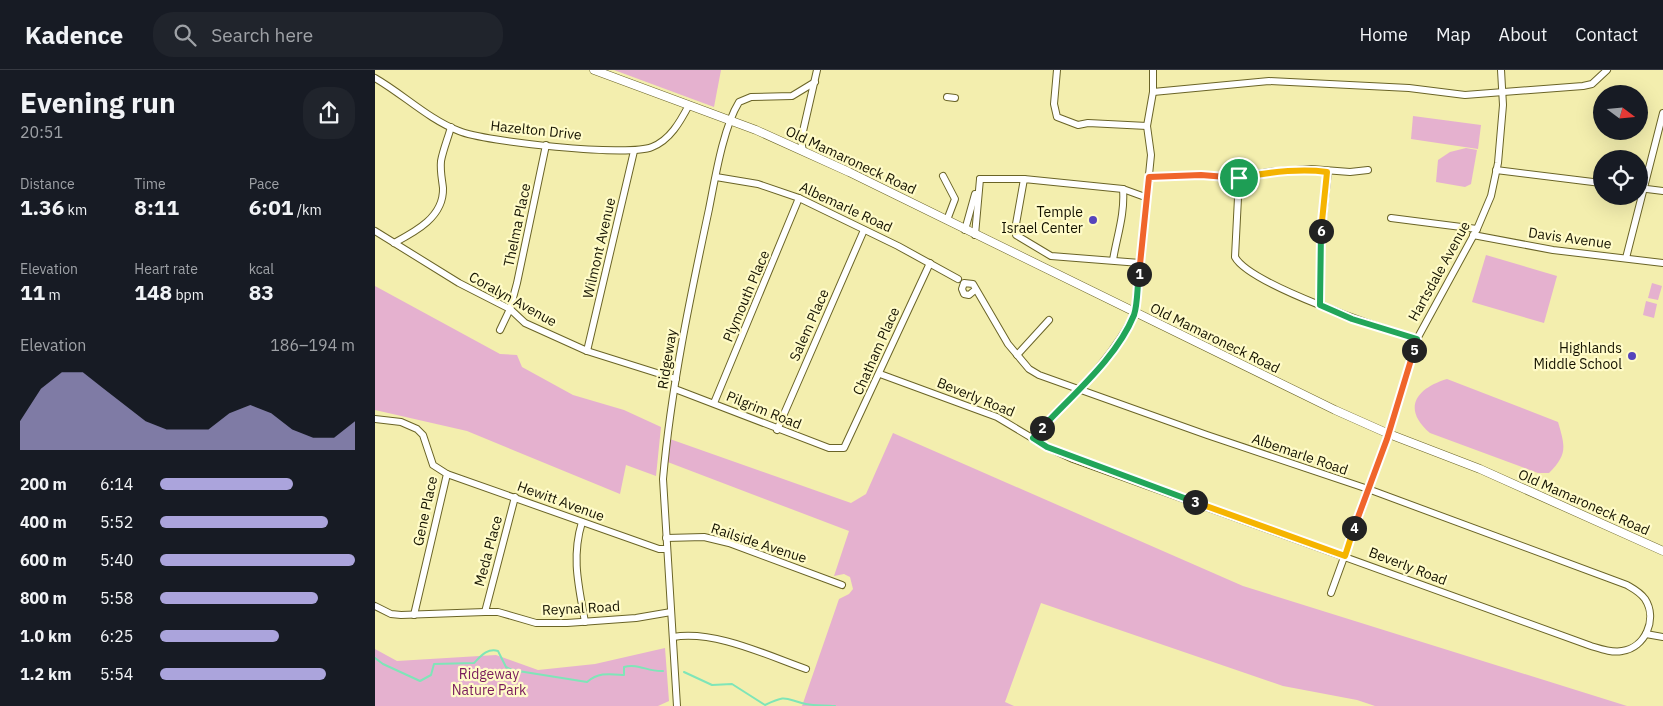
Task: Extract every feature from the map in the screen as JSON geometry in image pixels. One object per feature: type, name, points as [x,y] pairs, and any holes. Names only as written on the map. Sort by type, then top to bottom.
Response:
[{"type":"main road","name":"Old Mamaroneck Road","points":[[594,70],[731,120],[803,151],[1389,434],[1480,469],[1663,552]]},
{"type":"street","points":[[803,151],[801,140],[817,70]]},
{"type":"street","points":[[1057,70],[1054,104],[1057,117],[1079,125],[1088,123],[1147,126]]},
{"type":"street","points":[[1033,438],[1125,334],[1135,313],[1145,197],[1151,155],[1147,126],[1153,92],[1153,70]]},
{"type":"street","name":"Hartsdale Avenue","points":[[1331,593],[1389,434],[1417,339],[1475,232],[1491,196],[1496,170],[1503,92],[1501,70]]},
{"type":"street","points":[[1153,92],[1269,81],[1409,88],[1465,96],[1583,86],[1592,84],[1607,70]]},
{"type":"street","name":"Hazelton Drive","points":[[375,78],[451,127],[473,136],[546,145],[635,151],[653,147],[673,131],[689,105]]},
{"type":"street","name":"Ridgeway","points":[[677,706],[663,479],[686,317],[716,177],[735,108],[743,99],[751,97],[792,96],[815,82]]},
{"type":"street","points":[[947,96],[955,98]]},
{"type":"street","points":[[1648,164],[1663,113]]},
{"type":"street","points":[[394,243],[429,222],[436,211],[443,188],[440,174],[441,160],[451,127]]},
{"type":"street","name":"Thelma Place","points":[[500,330],[511,309],[546,145]]},
{"type":"street","name":"Wilmont Avenue","points":[[587,351],[635,151]]},
{"type":"street","points":[[1149,177],[1201,175],[1239,178],[1268,172],[1311,169],[1327,172],[1368,170]]},
{"type":"street","points":[[1496,170],[1593,182]]},
{"type":"street","points":[[1320,305],[1321,233],[1327,172]]},
{"type":"street","points":[[943,176],[955,199],[947,220]]},
{"type":"street","name":"Albemarle Road","points":[[716,177],[758,184],[799,198],[930,263],[958,279]]},
{"type":"street","points":[[1239,178],[1235,256],[1238,262],[1269,281],[1352,319],[1417,339]]},
{"type":"street","points":[[980,179],[1024,179],[1123,189],[1145,197]]},
{"type":"street","points":[[965,230],[980,179]]},
{"type":"street","points":[[975,235],[980,179]]},
{"type":"street","points":[[1024,179],[1016,224],[1016,235],[1051,256],[1113,260],[1140,264]]},
{"type":"street","points":[[1113,260],[1117,235],[1123,220],[1123,189]]},
{"type":"street","points":[[1648,189],[1663,191]]},
{"type":"street","name":"Plymouth Place","points":[[714,403],[799,198]]},
{"type":"street","points":[[1626,258],[1637,205]]},
{"type":"street","name":"Davis Avenue","points":[[1391,218],[1475,232],[1553,250],[1663,263]]},
{"type":"street","name":"Salem Place","points":[[777,430],[864,230]]},
{"type":"street","name":"Coralyn Avenue","points":[[375,231],[459,283],[511,309],[525,323],[587,351],[676,379]]},
{"type":"street","name":"Chatham Place","points":[[844,448],[930,263]]},
{"type":"street","name":"Albemarle Road","points":[[975,290],[983,300],[995,324],[1017,355],[1029,369],[1039,375],[1207,435],[1368,489],[1627,585],[1639,592],[1650,609],[1650,621],[1646,634]]},
{"type":"street","points":[[1017,355],[1049,320]]},
{"type":"street","name":"Beverly Road","points":[[880,374],[997,417],[1047,447],[1073,458],[1591,646],[1621,651],[1632,648],[1646,634]]},
{"type":"street","name":"Pilgrim Road","points":[[675,389],[714,403],[777,430],[829,448],[844,448]]},
{"type":"street","name":"Gene Place","points":[[375,419],[411,425],[423,436],[433,465],[447,474],[414,615]]},
{"type":"street","name":"Hewitt Avenue","points":[[447,474],[659,549],[667,549]]},
{"type":"street","name":"Meda Place","points":[[485,612],[515,497]]},
{"type":"street","points":[[582,522],[575,547],[585,622]]},
{"type":"street","name":"Railside Avenue","points":[[666,538],[704,537],[729,543],[842,586]]},
{"type":"street","name":"Reynal Road","points":[[375,606],[391,614],[498,612],[537,623],[585,622],[671,612]]},
{"type":"street","points":[[1646,634],[1663,637]]},
{"type":"street","points":[[673,637],[687,635],[708,636],[806,669]]},
{"type":"green space","points":[[614,70],[721,70],[714,107]]},
{"type":"green space","points":[[1413,116],[1481,125],[1478,149],[1411,139]]},
{"type":"green space","points":[[1466,148],[1477,150],[1471,184],[1465,187],[1436,182],[1438,160],[1450,152]]},
{"type":"green space","points":[[1486,255],[1557,276],[1544,323],[1472,302]]},
{"type":"green space","points":[[1652,283],[1662,286],[1658,300],[1648,298]]},
{"type":"green space","points":[[375,286],[500,354],[517,355],[522,367],[573,395],[624,410],[661,427],[656,476],[626,465],[620,494],[467,431],[375,410]]},
{"type":"green space","points":[[1646,301],[1657,304],[1654,318],[1643,315]]},
{"type":"green space","points":[[1447,379],[1558,422],[1563,444],[1562,455],[1549,473],[1538,473],[1430,433],[1421,424],[1416,415],[1416,400],[1428,388]]},
{"type":"green space","points":[[893,433],[1243,586],[1627,706],[1375,706],[1357,700],[1283,686],[1041,603],[1005,702],[1014,706],[802,706],[839,599],[849,594],[853,589],[850,577],[844,574],[834,576],[849,531],[665,461],[667,438],[851,503],[866,494]]},
{"type":"green space","name":"Ridgeway Nature Park","points":[[665,648],[669,701],[658,706],[375,706],[375,649],[397,661],[496,655],[538,670],[595,664]]},
{"type":"waterway","points":[[375,658],[383,664],[420,681],[431,675],[434,664],[474,663],[484,653],[494,650],[498,651],[506,667],[512,670],[587,682],[600,675],[624,675],[624,667],[629,666],[663,671]]},
{"type":"waterway","points":[[684,672],[712,685],[732,684],[765,705],[786,698],[809,705],[835,706]]},
{"type":"place","name":"Temple Israel Center","points":[[1093,220]]},
{"type":"place","name":"Highlands Middle School","points":[[1632,356]]},
{"type":"route","points":[[1311,169],[1327,172],[1321,233],[1322,295],[1320,305],[1352,319],[1417,339],[1387,439],[1345,556],[1073,458],[1047,447],[1033,438],[1109,355],[1125,334],[1135,313],[1145,197],[1149,177],[1201,175],[1239,178],[1268,172],[1311,169]]}]
